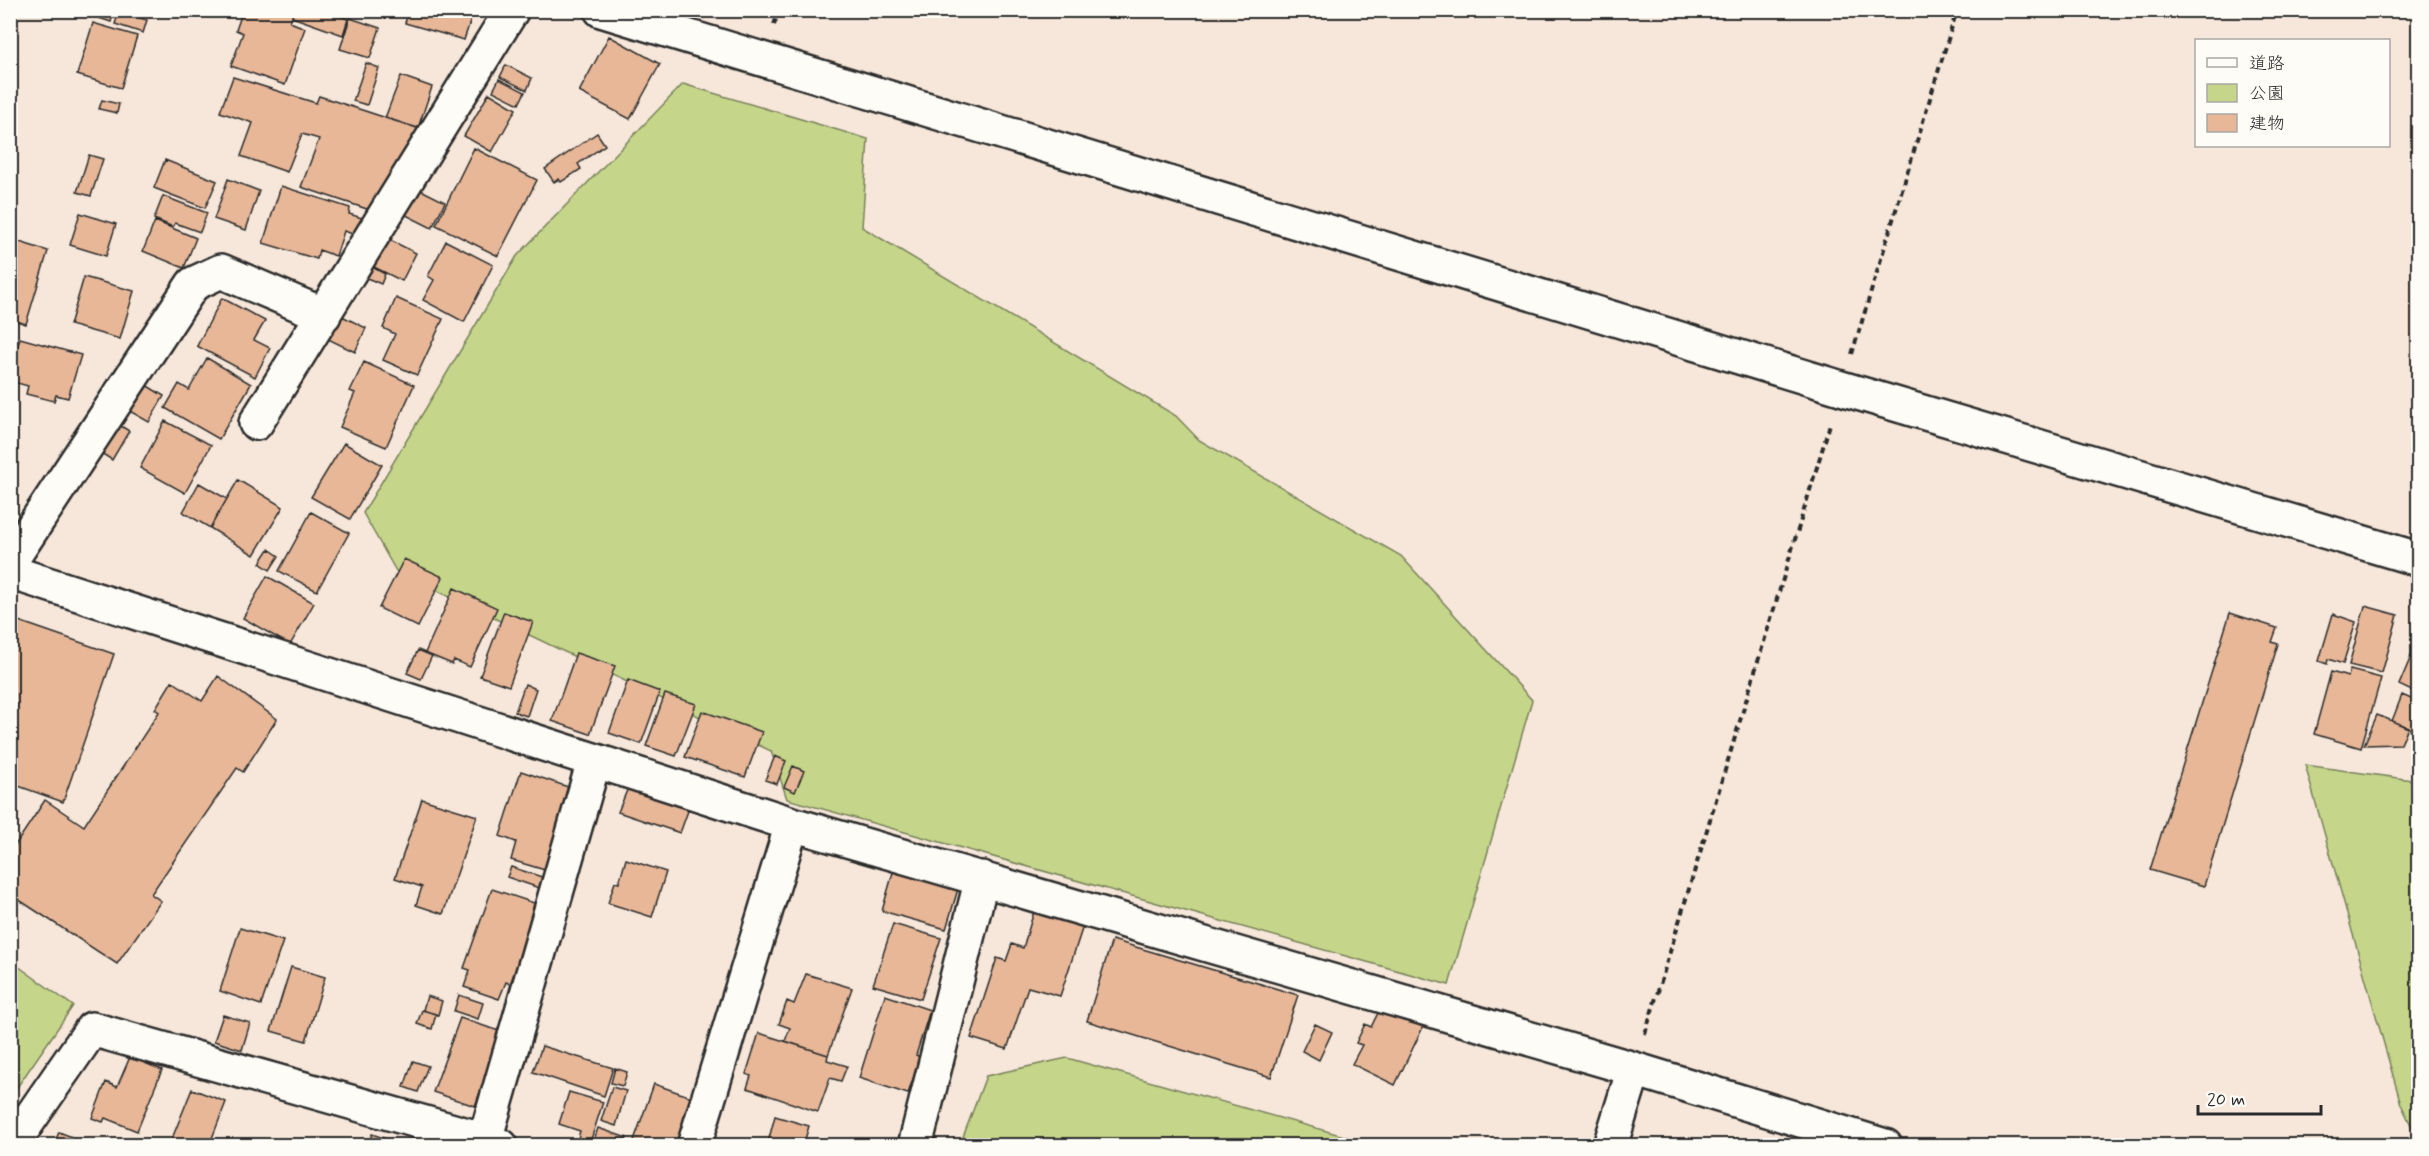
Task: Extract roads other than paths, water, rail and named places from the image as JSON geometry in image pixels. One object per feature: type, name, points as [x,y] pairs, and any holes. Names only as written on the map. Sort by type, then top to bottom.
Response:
[{"type":"street","points":[[256,423],[512,10]]},
{"type":"street","points":[[601,10],[1841,388],[2418,559]]},
{"type":"street","points":[[10,562],[193,284],[221,271],[324,315]]},
{"type":"street","points":[[10,572],[792,824],[1634,1069],[1885,1146]]},
{"type":"street","points":[[11,1146],[92,1029],[490,1144],[594,761]]},
{"type":"street","points":[[694,1146],[792,824]]},
{"type":"street","points":[[915,1146],[982,878]]},
{"type":"street","points":[[1610,1146],[1634,1069]]}]
